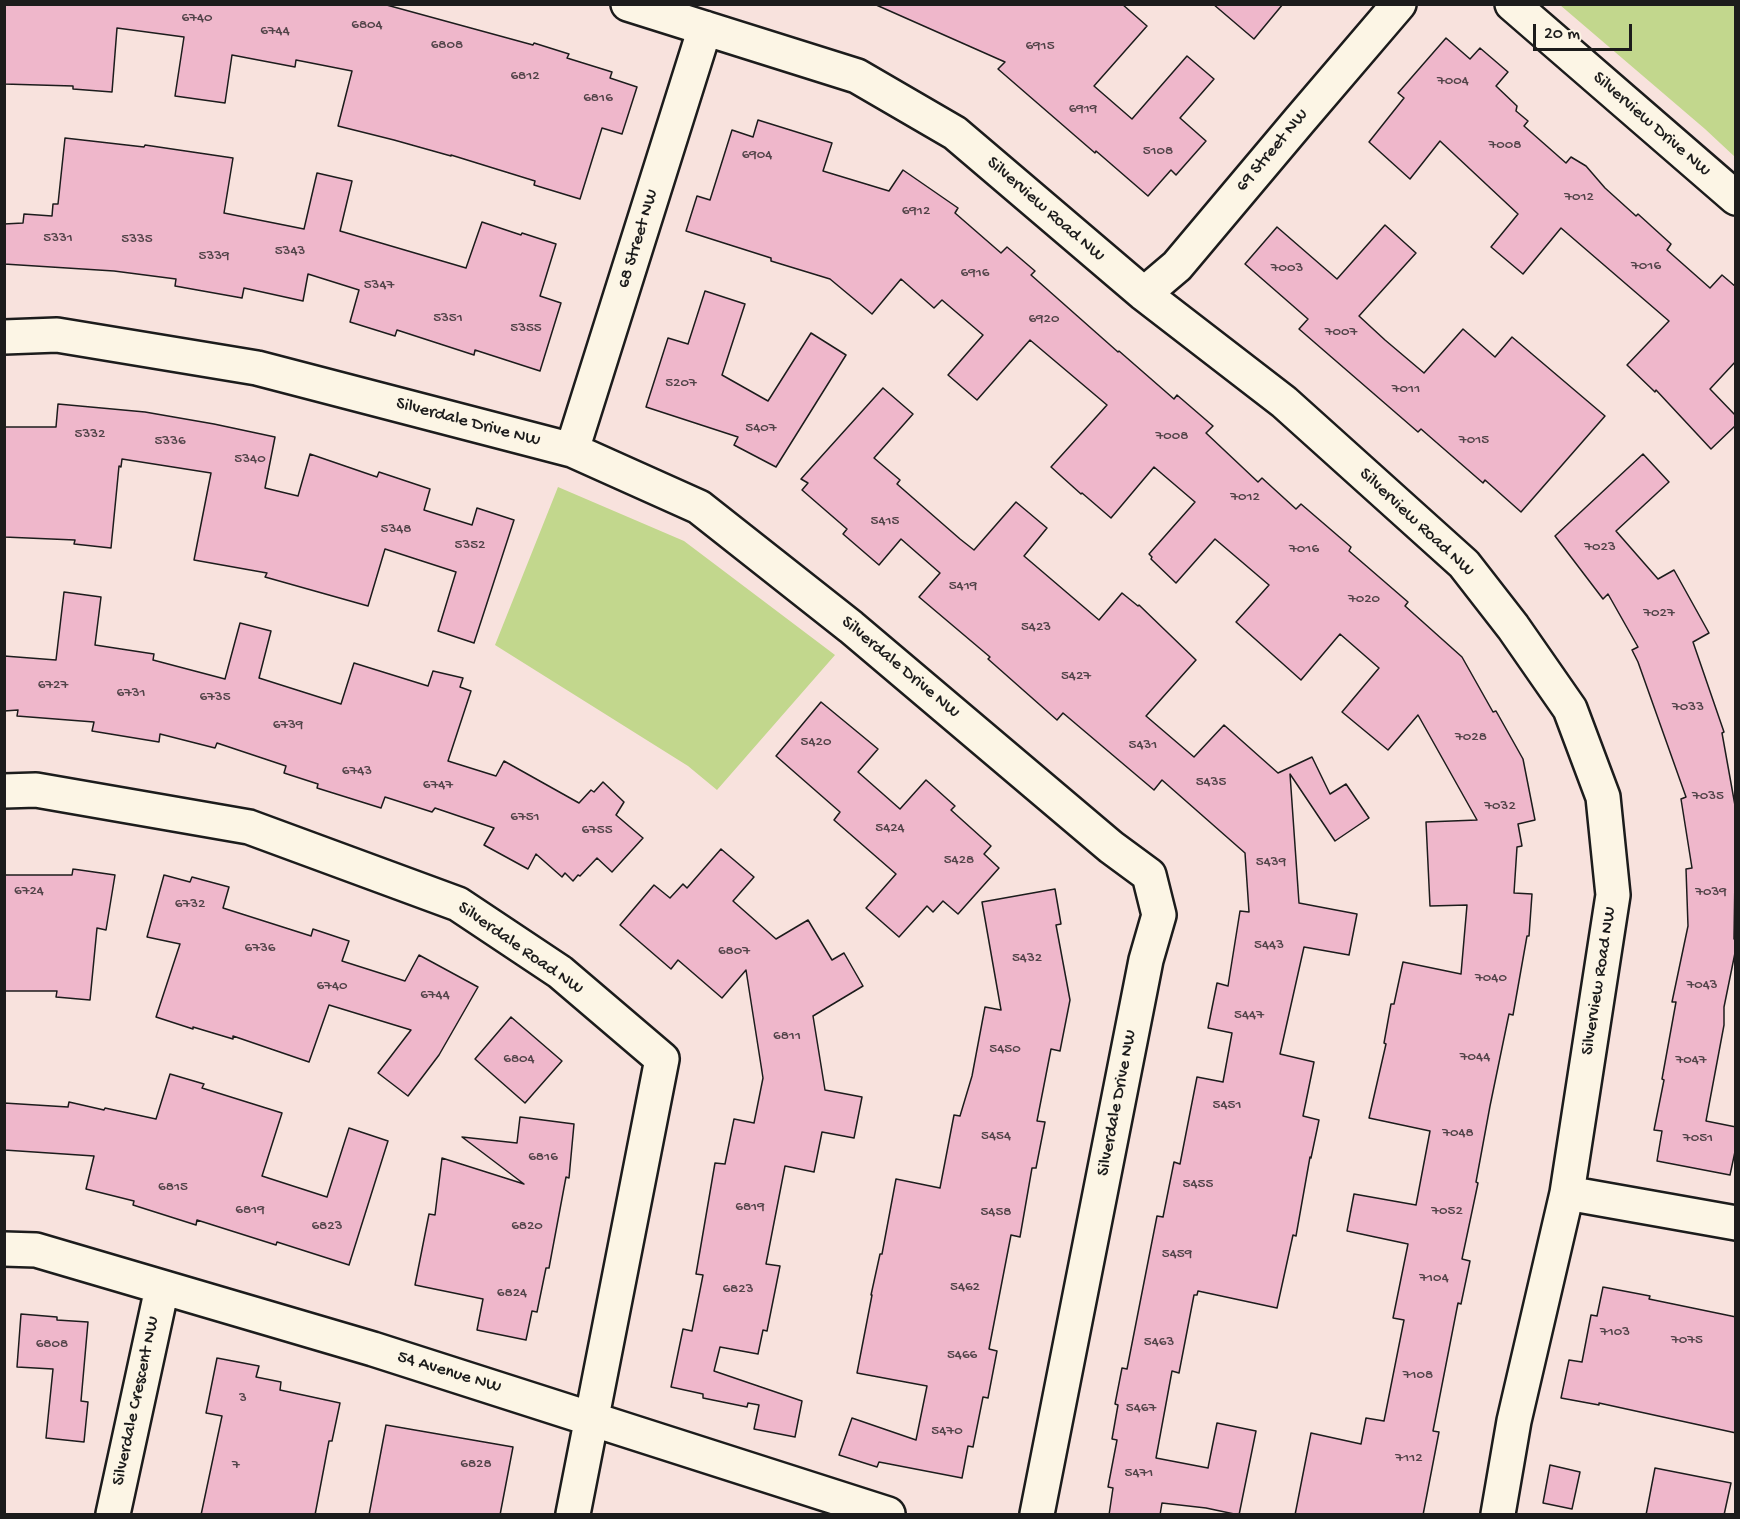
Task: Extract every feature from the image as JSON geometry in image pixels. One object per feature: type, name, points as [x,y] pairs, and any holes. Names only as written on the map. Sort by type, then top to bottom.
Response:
[{"type":"street","name":"Silverview Road NW","points":[[628,4],[857,76],[955,133],[1144,294],[1284,402],[1464,564],[1514,627],[1569,709],[1603,797],[1613,895],[1567,1194],[1514,1421],[1497,1515]]},
{"type":"street","name":"69 Street NW","points":[[1144,294],[1177,266],[1399,4]]},
{"type":"street","name":"Silverview Drive NW","points":[[1512,4],[1736,198]]},
{"type":"street","name":"68 Street NW","points":[[572,450],[705,28]]},
{"type":"street","name":"Silverdale Drive NW","points":[[4,337],[57,335],[257,368],[572,450],[699,507],[859,633],[1111,847],[1149,875],[1159,915],[1146,960],[1036,1515]]},
{"type":"street","name":"Silverdale Road NW","points":[[4,791],[36,790],[249,827],[458,904],[560,972],[662,1059],[591,1418]]},
{"type":"street","points":[[1567,1194],[1736,1223]]},
{"type":"street","name":"54 Avenue NW","points":[[4,1249],[36,1250],[373,1349],[888,1515]]},
{"type":"street","name":"Silverdale Crescent NW","points":[[113,1515],[162,1288]]},
{"type":"street","points":[[573,1515],[591,1418]]},
{"type":"green space","points":[[1560,5],[1735,5],[1735,157],[1705,129]]},
{"type":"green space","points":[[558,487],[684,541],[835,655],[717,790],[688,766],[495,645]]},
{"type":"building","points":[[4,4],[383,4],[569,54],[567,58],[612,72],[610,78],[637,87],[622,134],[602,128],[580,199],[534,185],[535,181],[451,155],[338,126],[352,71],[296,60],[295,67],[232,55],[225,103],[175,96],[184,37],[117,28],[112,92],[73,89],[73,86],[4,84]]},
{"type":"building","points":[[874,4],[1122,4],[1147,26],[1094,86],[1132,119],[1187,56],[1214,79],[1180,118],[1206,141],[1176,175],[1171,170],[1148,196],[998,69],[1005,62]]},
{"type":"building","points":[[1213,4],[1283,4],[1254,39]]},
{"type":"building","points":[[1446,38],[1470,59],[1480,48],[1508,72],[1496,86],[1517,106],[1516,111],[1528,121],[1524,126],[1566,163],[1571,157],[1586,166],[1605,188],[1671,244],[1667,250],[1710,288],[1722,275],[1736,287],[1736,361],[1710,389],[1736,416],[1736,425],[1711,449],[1656,390],[1655,392],[1627,365],[1669,321],[1561,228],[1523,274],[1491,247],[1518,214],[1440,141],[1410,179],[1369,142],[1404,98],[1398,93]]},
{"type":"building","points":[[758,120],[832,143],[823,171],[889,191],[903,170],[958,208],[955,213],[1001,253],[1007,247],[1035,271],[1031,275],[1118,352],[1174,399],[1177,395],[1213,426],[1206,433],[1258,482],[1262,478],[1296,509],[1301,504],[1351,547],[1349,551],[1408,602],[1405,606],[1462,657],[1523,759],[1535,820],[1518,824],[1522,846],[1517,847],[1514,893],[1532,894],[1529,936],[1527,936],[1513,1015],[1509,1014],[1476,1182],[1478,1183],[1462,1259],[1470,1261],[1461,1304],[1458,1303],[1433,1431],[1439,1432],[1423,1515],[1295,1515],[1311,1433],[1361,1444],[1366,1418],[1384,1421],[1404,1320],[1393,1318],[1408,1244],[1347,1231],[1354,1194],[1416,1205],[1430,1131],[1369,1118],[1386,1044],[1384,1043],[1391,1004],[1394,1004],[1403,962],[1461,974],[1467,905],[1430,906],[1426,822],[1477,820],[1418,715],[1388,750],[1342,712],[1379,668],[1340,634],[1301,680],[1236,622],[1269,585],[1215,539],[1176,583],[1151,559],[1149,554],[1195,502],[1154,467],[1111,518],[1051,467],[1107,405],[1030,340],[977,400],[948,375],[983,335],[942,300],[934,308],[901,279],[872,314],[830,279],[686,231],[697,196],[710,200],[732,130],[753,137]]},
{"type":"building","points":[[65,138],[144,147],[145,145],[233,158],[224,213],[304,229],[317,173],[352,181],[340,231],[466,268],[482,222],[556,244],[540,296],[561,303],[540,371],[475,350],[474,355],[397,330],[395,336],[350,322],[359,290],[308,274],[303,301],[244,288],[242,298],[175,286],[176,279],[114,271],[4,264],[4,224],[23,223],[24,214],[52,216],[53,204],[58,204]]},
{"type":"building","points":[[1385,225],[1416,253],[1359,316],[1385,340],[1424,373],[1463,329],[1495,357],[1512,337],[1605,416],[1521,512],[1485,480],[1483,483],[1421,429],[1418,432],[1299,329],[1308,319],[1245,264],[1277,227],[1337,279]]},
{"type":"building","points":[[705,291],[745,304],[722,375],[768,401],[811,333],[846,355],[776,467],[734,445],[738,437],[646,407],[668,338],[688,344]]},
{"type":"building","points":[[883,388],[913,414],[874,458],[900,480],[897,484],[960,539],[974,550],[1016,502],[1047,528],[1024,556],[1099,620],[1122,593],[1139,605],[1196,660],[1146,716],[1194,757],[1224,725],[1278,773],[1312,757],[1330,794],[1346,784],[1369,818],[1335,841],[1290,774],[1299,903],[1357,914],[1349,955],[1304,947],[1280,1054],[1314,1062],[1303,1116],[1319,1120],[1296,1236],[1293,1235],[1277,1308],[1198,1291],[1197,1295],[1194,1295],[1179,1373],[1172,1371],[1156,1458],[1208,1468],[1217,1423],[1256,1431],[1239,1515],[1206,1508],[1162,1503],[1160,1515],[1109,1515],[1113,1488],[1108,1487],[1117,1440],[1112,1439],[1118,1405],[1115,1404],[1122,1368],[1127,1369],[1157,1216],[1163,1217],[1174,1162],[1180,1164],[1197,1077],[1223,1082],[1232,1033],[1208,1028],[1217,983],[1228,986],[1240,911],[1249,912],[1245,853],[1162,780],[1154,790],[1063,713],[1057,720],[988,659],[990,657],[919,597],[940,573],[901,539],[879,565],[843,534],[847,529],[802,490],[808,483],[801,479]]},
{"type":"building","points":[[58,404],[145,412],[275,437],[265,488],[298,496],[310,454],[377,477],[379,472],[430,489],[424,510],[472,525],[477,508],[514,520],[474,643],[438,631],[456,572],[385,549],[368,606],[265,577],[267,573],[194,560],[211,473],[122,459],[121,467],[119,466],[111,548],[74,544],[75,540],[4,537],[4,427],[56,427]]},
{"type":"building","points":[[1643,454],[1669,482],[1616,531],[1658,579],[1674,570],[1709,633],[1693,642],[1724,732],[1722,733],[1736,811],[1734,939],[1736,939],[1736,948],[1706,1121],[1736,1127],[1736,1147],[1730,1175],[1657,1161],[1662,1131],[1654,1130],[1676,1002],[1672,1002],[1688,926],[1686,869],[1692,868],[1681,799],[1686,797],[1632,650],[1638,647],[1608,594],[1603,599],[1555,536]]},
{"type":"building","points":[[64,592],[101,597],[95,645],[154,654],[153,660],[225,679],[240,623],[271,631],[259,678],[341,704],[354,663],[428,686],[433,671],[463,678],[460,687],[471,691],[448,761],[496,776],[504,761],[579,803],[591,790],[594,792],[603,782],[624,802],[616,815],[643,838],[612,872],[597,858],[573,881],[565,873],[562,877],[536,854],[528,869],[484,845],[494,828],[435,808],[432,812],[385,797],[381,808],[317,788],[318,784],[284,773],[286,766],[217,743],[215,748],[160,734],[159,742],[92,731],[94,722],[17,716],[18,710],[4,711],[4,656],[56,660]]},
{"type":"building","points":[[821,702],[878,749],[858,772],[900,809],[926,780],[955,806],[951,810],[991,846],[984,854],[999,868],[958,914],[943,901],[933,912],[927,906],[899,937],[866,908],[896,874],[834,820],[840,812],[776,756]]},
{"type":"building","points":[[721,849],[754,877],[733,901],[776,939],[808,920],[832,960],[844,953],[863,986],[813,1016],[825,1090],[862,1097],[854,1138],[822,1132],[814,1172],[785,1166],[766,1264],[780,1266],[767,1331],[763,1330],[758,1354],[720,1347],[714,1371],[802,1401],[795,1437],[754,1429],[759,1405],[748,1403],[747,1407],[703,1398],[703,1394],[671,1387],[683,1329],[692,1331],[703,1275],[696,1274],[715,1163],[725,1164],[734,1119],[754,1123],[763,1078],[746,970],[722,998],[678,960],[671,969],[620,925],[654,885],[670,898],[683,884],[687,888]]},
{"type":"building","points":[[73,869],[115,875],[106,930],[97,928],[90,1000],[56,997],[57,991],[4,991],[5,875],[72,875]]},
{"type":"building","points":[[164,875],[190,882],[192,877],[229,887],[223,908],[311,936],[313,929],[349,941],[342,961],[405,981],[419,955],[478,987],[439,1055],[408,1096],[378,1073],[411,1030],[329,1005],[309,1062],[233,1036],[233,1039],[156,1017],[180,944],[147,937]]},
{"type":"building","points":[[1055,889],[1061,924],[1056,925],[1070,1000],[1060,1051],[1051,1049],[1037,1121],[1045,1122],[1036,1168],[1032,1168],[1020,1237],[1011,1235],[989,1349],[997,1351],[988,1398],[983,1397],[973,1447],[968,1446],[962,1478],[879,1462],[877,1467],[839,1455],[852,1418],[916,1440],[927,1386],[857,1373],[896,1179],[940,1188],[954,1115],[960,1116],[972,1076],[985,1007],[1001,1010],[982,902]]},
{"type":"building","points":[[511,1017],[562,1061],[525,1103],[475,1059]]},
{"type":"building","points":[[170,1074],[204,1084],[202,1088],[282,1113],[262,1176],[327,1197],[349,1128],[388,1141],[349,1265],[197,1220],[196,1225],[133,1205],[134,1201],[86,1189],[94,1156],[4,1150],[4,1103],[68,1107],[69,1102],[156,1119]]},
{"type":"building","points":[[520,1117],[574,1124],[569,1178],[566,1177],[549,1268],[546,1268],[537,1312],[532,1311],[526,1340],[477,1330],[483,1299],[415,1285],[429,1214],[435,1215],[442,1158],[524,1184],[462,1137],[517,1143]]},
{"type":"building","points":[[1603,1287],[1736,1317],[1736,1433],[1599,1403],[1599,1405],[1561,1398],[1569,1360],[1582,1362],[1591,1315],[1597,1316]]},
{"type":"building","points":[[21,1314],[88,1322],[81,1401],[88,1402],[84,1442],[46,1438],[53,1369],[17,1367]]},
{"type":"building","points":[[217,1358],[259,1366],[256,1377],[281,1382],[280,1390],[340,1403],[332,1441],[329,1441],[315,1515],[201,1515],[222,1416],[206,1413]]},
{"type":"building","points":[[386,1425],[513,1447],[500,1515],[369,1515]]},
{"type":"building","points":[[1550,1465],[1580,1472],[1572,1509],[1543,1503]]},
{"type":"building","points":[[1655,1468],[1731,1483],[1724,1515],[1646,1515]]}]
